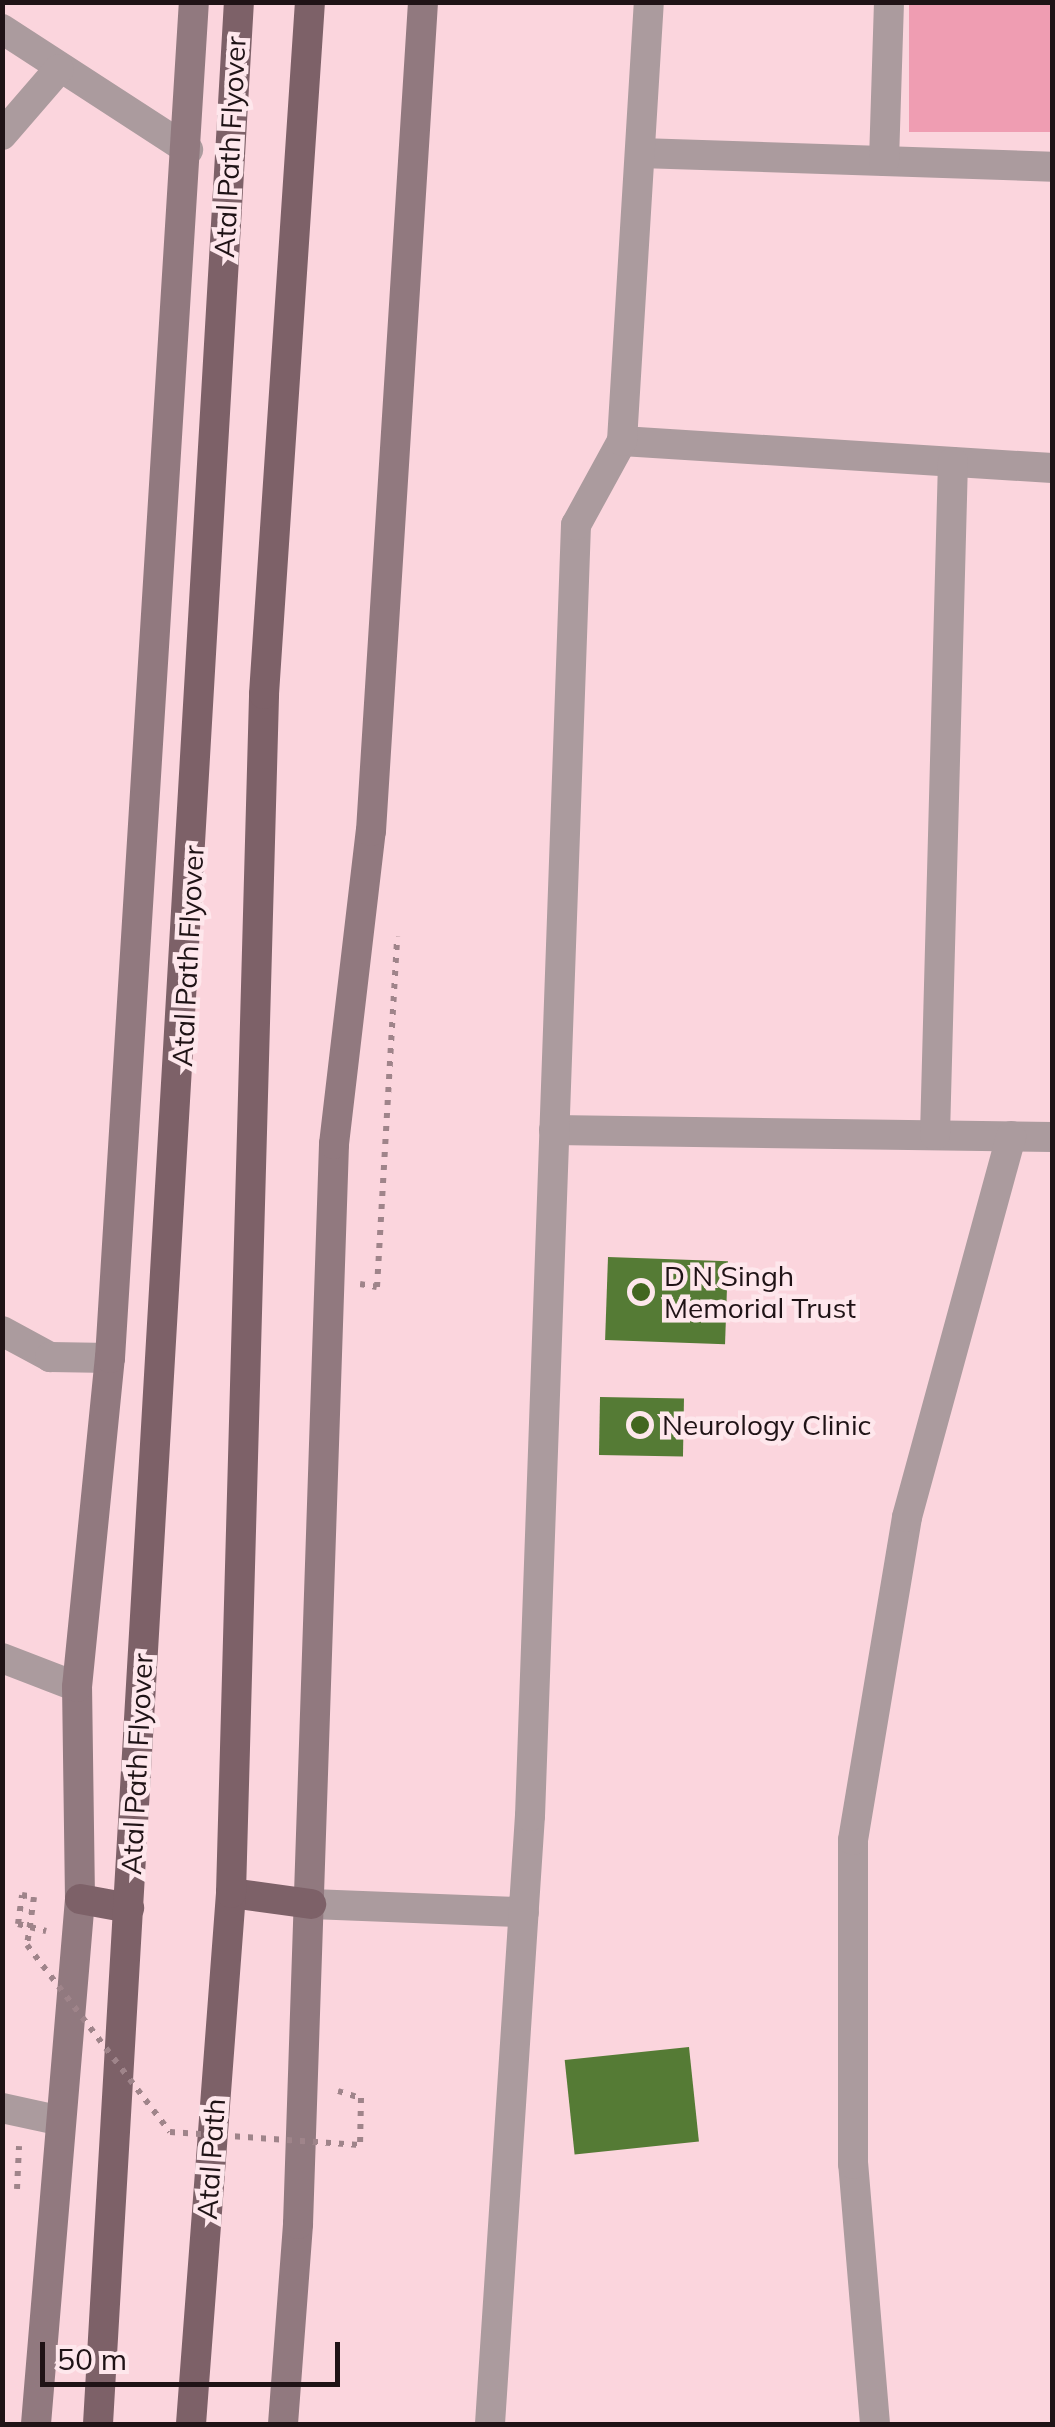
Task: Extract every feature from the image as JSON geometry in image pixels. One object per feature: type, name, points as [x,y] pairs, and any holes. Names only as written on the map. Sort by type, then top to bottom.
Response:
[{"type":"main road","name":"Atal Path Flyover","points":[[128,1908],[239,2]]},
{"type":"main road","points":[[310,2],[264,694],[230,1892],[311,1904]]},
{"type":"main road","name":"Atal Path","points":[[191,2424],[230,1892]]},
{"type":"main road","points":[[80,1900],[128,1908],[98,2424]]},
{"type":"street","points":[[36,2424],[57,2120],[80,1900],[77,1687],[110,1358],[188,150],[194,2]]},
{"type":"street","points":[[283,2424],[311,1904],[334,1144],[371,830],[424,2]]},
{"type":"street","points":[[490,2424],[524,1912],[576,525],[622,441],[649,2]]},
{"type":"street","points":[[884,161],[889,2]]},
{"type":"street","points":[[2,29],[188,150]]},
{"type":"street","points":[[2,135],[58,69]]},
{"type":"street","points":[[640,153],[1052,167]]},
{"type":"street","points":[[622,441],[1052,468]]},
{"type":"street","points":[[935,1135],[953,462]]},
{"type":"street","points":[[554,1130],[1052,1136]]},
{"type":"street","points":[[875,2424],[853,2164],[854,1840],[907,1517],[1011,1136]]},
{"type":"street","points":[[2,1331],[50,1357],[110,1358]]},
{"type":"street","points":[[2,1658],[77,1687]]},
{"type":"street","points":[[311,1904],[524,1912]]},
{"type":"street","points":[[2,2108],[57,2120]]},
{"type":"path","points":[[18,1924],[22,1895],[34,1897],[27,1944],[170,2132],[360,2145],[361,2098],[327,2088]]},
{"type":"shaded area","points":[[909,3],[1052,3],[1052,132],[909,132]]},
{"type":"building","points":[[608,1257],[728,1261],[725,1344],[605,1340]]},
{"type":"building","points":[[600,1397],[684,1398],[683,1456],[599,1455]]},
{"type":"building","points":[[689,2047],[699,2141],[575,2155],[565,2060]]},
{"type":"place","name":"D N Singh Memorial Trust","points":[[641,1292]]},
{"type":"place","name":"Neurology Clinic","points":[[640,1425]]}]
